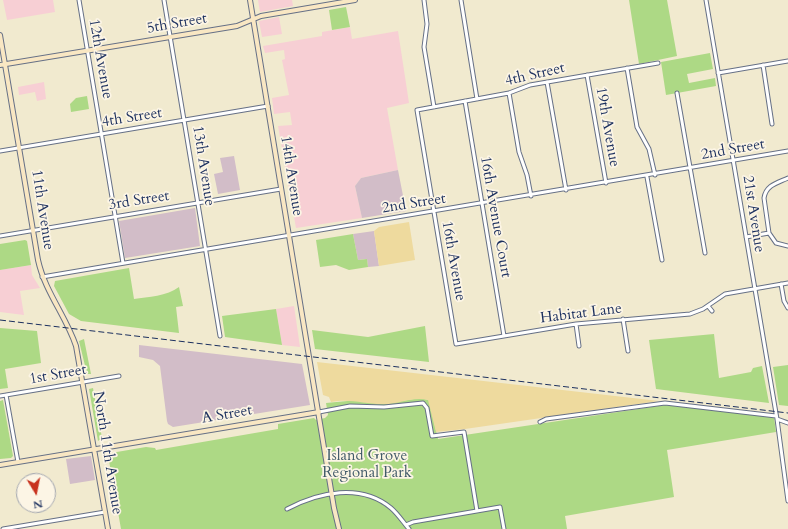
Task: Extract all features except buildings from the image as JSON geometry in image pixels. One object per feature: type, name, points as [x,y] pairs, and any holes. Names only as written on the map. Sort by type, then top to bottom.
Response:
[{"type":"main road","name":"14th Avenue","points":[[250,0],[319,412],[324,451],[339,529]]},
{"type":"main road","name":"5th Street","points":[[2,65],[237,26],[253,19],[355,0]]},
{"type":"main road","name":"11th Avenue","points":[[0,35],[2,65],[19,148],[42,277],[73,336],[83,382]]},
{"type":"main road","name":"North 11th Avenue","points":[[83,382],[108,529]]},
{"type":"main road","name":"A Street","points":[[0,465],[319,412]]},
{"type":"street","name":"12th Avenue","points":[[79,0],[123,263]]},
{"type":"street","name":"13th Avenue","points":[[164,0],[220,336]]},
{"type":"street","points":[[424,0],[427,24],[424,47],[434,107]]},
{"type":"street","points":[[461,0],[477,99]]},
{"type":"street","name":"21st Avenue","points":[[706,0],[777,418],[788,501]]},
{"type":"street","points":[[718,73],[788,61]]},
{"type":"street","name":"4th Street","points":[[417,110],[509,93],[530,85],[658,63]]},
{"type":"street","points":[[763,65],[772,124]]},
{"type":"street","points":[[627,68],[637,127],[650,149],[655,175]]},
{"type":"street","name":"19th Avenue","points":[[587,75],[606,183]]},
{"type":"street","points":[[547,82],[566,190]]},
{"type":"street","points":[[509,93],[519,152],[527,176],[531,196]]},
{"type":"street","points":[[677,93],[705,253]]},
{"type":"street","name":"16th Avenue Court","points":[[465,101],[504,336]]},
{"type":"street","name":"4th Street","points":[[0,151],[268,106]]},
{"type":"street","name":"16th Avenue","points":[[417,110],[456,344]]},
{"type":"street","name":"2nd Street","points":[[42,277],[531,196],[788,151]]},
{"type":"street","points":[[647,176],[662,260]]},
{"type":"street","points":[[788,178],[772,185],[765,192],[765,205],[769,233],[776,244],[788,246]]},
{"type":"street","name":"3rd Street","points":[[0,236],[281,189]]},
{"type":"street","points":[[746,237],[769,233]]},
{"type":"street","name":"Habitat Lane","points":[[456,344],[576,324],[690,314],[708,306],[725,294],[788,283]]},
{"type":"street","points":[[781,284],[784,301],[788,308]]},
{"type":"street","points":[[708,306],[712,311]]},
{"type":"street","points":[[623,319],[628,351]]},
{"type":"street","points":[[576,324],[579,346]]},
{"type":"street","name":"1st Street","points":[[0,396],[119,376]]},
{"type":"street","points":[[6,395],[18,462]]},
{"type":"street","name":"A Street","points":[[319,412],[350,406],[384,407],[420,402],[427,408],[432,436],[464,432],[478,511]]},
{"type":"street","points":[[540,422],[546,419],[665,403],[777,418],[788,423]]},
{"type":"street","points":[[288,509],[309,499],[346,492],[375,498],[390,507],[409,529]]},
{"type":"street","points":[[406,525],[413,522],[500,507],[504,529]]},
{"type":"street","points":[[3,529],[105,512]]},
{"type":"shaded area","points":[[3,0],[53,0],[55,12],[7,20]]},
{"type":"shaded area","points":[[258,0],[292,0],[293,6],[260,12]]},
{"type":"shaded area","points":[[279,17],[282,34],[262,37],[259,21]]},
{"type":"shaded area","points":[[350,27],[352,39],[398,31],[409,103],[387,108],[398,170],[361,178],[355,186],[362,218],[296,228],[278,126],[292,125],[290,112],[274,114],[272,98],[289,95],[282,60],[285,59],[284,50],[265,53],[263,46],[322,36],[322,32]]},
{"type":"shaded area","points":[[44,82],[46,99],[37,101],[35,92],[19,95],[18,87]]},
{"type":"shaded area","points":[[234,156],[240,190],[218,194],[214,174],[223,172],[220,158]]},
{"type":"shaded area","points":[[398,170],[406,211],[362,218],[355,186],[361,178]]},
{"type":"shaded area","points":[[195,208],[200,246],[125,258],[119,221]]},
{"type":"shaded area","points":[[374,231],[379,266],[368,267],[367,259],[358,260],[353,234]]},
{"type":"shaded area","points":[[31,265],[32,275],[40,288],[20,291],[24,315],[0,312],[0,270]]},
{"type":"shaded area","points":[[294,306],[300,347],[282,345],[276,309]]},
{"type":"shaded area","points":[[139,345],[302,364],[310,405],[173,427],[168,424],[167,421],[160,366],[153,360],[139,357]]},
{"type":"shaded area","points":[[91,456],[95,480],[70,484],[66,459]]},
{"type":"green space","points":[[629,0],[667,0],[677,56],[639,64]]},
{"type":"green space","points":[[346,7],[350,27],[332,30],[329,10]]},
{"type":"green space","points":[[710,53],[713,69],[687,74],[689,83],[715,78],[716,86],[666,95],[661,62]]},
{"type":"green space","points":[[87,96],[89,109],[71,112],[70,104],[76,98]]},
{"type":"green space","points":[[353,234],[358,260],[367,259],[368,267],[349,270],[336,265],[320,267],[316,240]]},
{"type":"green space","points":[[25,240],[27,241],[31,265],[0,270],[0,244]]},
{"type":"green space","points":[[129,268],[134,299],[163,294],[179,287],[183,306],[176,307],[179,333],[81,321],[69,314],[54,286],[55,281]]},
{"type":"green space","points":[[276,309],[282,345],[225,337],[222,316]]},
{"type":"green space","points":[[425,326],[429,362],[315,349],[312,330],[368,337]]},
{"type":"green space","points":[[0,328],[37,331],[41,363],[5,369],[8,388],[0,389]]},
{"type":"green space","points":[[714,334],[719,378],[751,372],[753,368],[762,366],[769,403],[656,389],[649,340]]},
{"type":"green space","points":[[84,339],[91,374],[87,374],[79,341]]},
{"type":"green space","points":[[788,365],[788,406],[779,405],[773,367]]},
{"type":"green space","points":[[93,388],[102,438],[98,441],[89,389]]},
{"type":"green space","name":"Island Grove Regional Park","points":[[420,398],[429,400],[438,439],[665,405],[774,417],[776,432],[667,450],[674,497],[565,516],[567,529],[121,529],[108,455],[111,453],[146,447],[155,448],[156,450],[278,429],[278,424],[314,418],[316,420],[325,418],[328,415],[326,403],[358,400],[382,404]]},
{"type":"green space","points":[[3,400],[13,456],[11,458],[0,459],[0,401]]},
{"type":"sand","points":[[409,222],[415,260],[379,266],[374,231],[379,227]]},
{"type":"sand","points":[[317,362],[659,401],[436,432],[428,400],[416,399],[388,404],[351,401],[331,402],[329,397],[323,395]]},
{"type":"railway","points":[[0,320],[788,413]]}]
